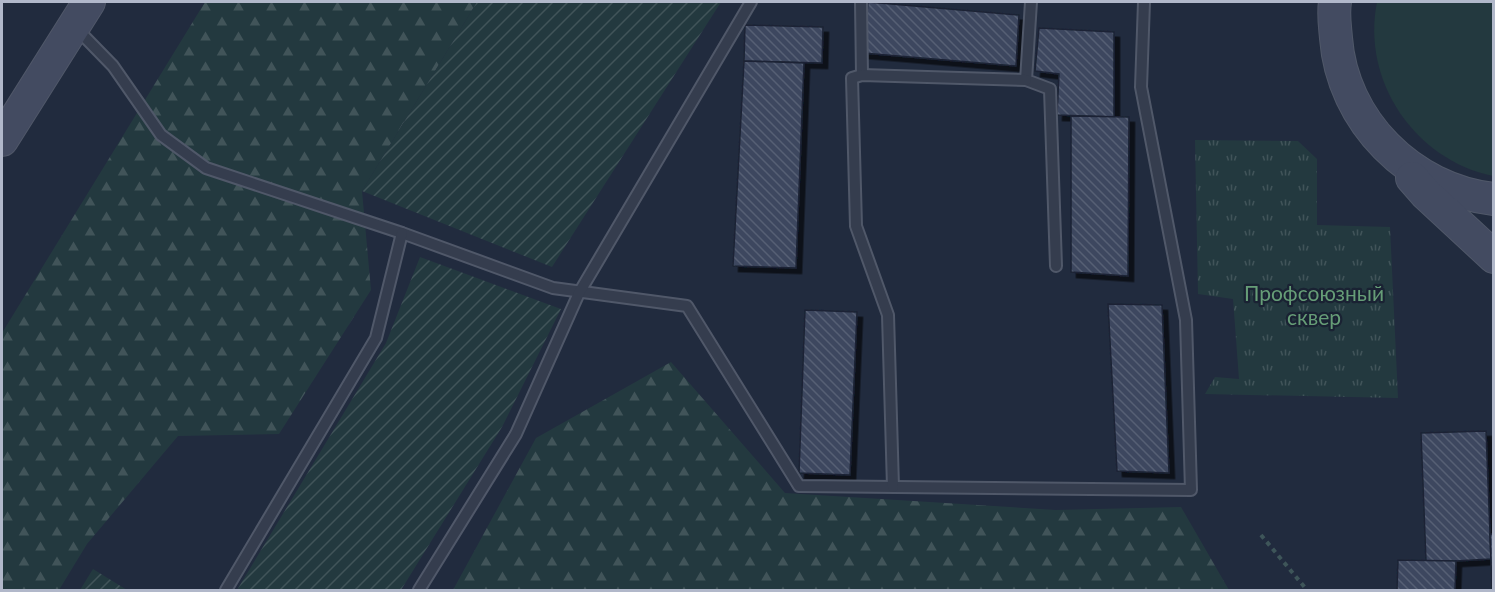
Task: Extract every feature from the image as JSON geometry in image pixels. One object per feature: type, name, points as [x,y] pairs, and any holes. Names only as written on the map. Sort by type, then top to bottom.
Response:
[{"type":"main road","points":[[1333,4],[1338,59],[1354,106],[1384,146],[1426,194],[1494,256]]},
{"type":"main road","points":[[2,140],[81,13]]},
{"type":"main road","points":[[1384,146],[1424,177],[1471,196],[1494,199]]},
{"type":"lane","points":[[419,591],[516,434],[579,293],[751,2]]},
{"type":"lane","points":[[861,2],[862,75]]},
{"type":"lane","points":[[1026,81],[1030,2]]},
{"type":"lane","points":[[81,13],[113,66],[161,135],[206,168],[402,233],[553,288],[687,306],[798,486],[1191,490],[1186,320],[1141,87],[1144,2]]},
{"type":"lane","points":[[893,487],[888,315],[856,226],[852,78],[862,75],[1026,81],[1050,89],[1056,266]]},
{"type":"lane","points":[[226,591],[376,338],[402,233]]},
{"type":"path","points":[[1261,535],[1307,591]]},
{"type":"green space","points":[[205,2],[477,2],[362,191],[371,290],[279,434],[178,436],[87,544],[59,590],[2,590],[2,333]]},
{"type":"green space","points":[[477,2],[721,2],[552,267],[362,191]]},
{"type":"green space","points":[[1377,2],[1493,2],[1493,176],[1465,167],[1440,153],[1418,135],[1400,113],[1386,88],[1377,60],[1374,32]]},
{"type":"green space","name":"Профсоюзный сквер","points":[[1195,140],[1298,141],[1317,159],[1317,225],[1390,227],[1398,398],[1205,394],[1215,377],[1239,379],[1233,299],[1198,294]]},
{"type":"green space","points":[[420,257],[561,309],[502,427],[401,590],[237,590],[386,343]]},
{"type":"green space","points":[[671,362],[785,493],[1056,510],[1181,507],[1229,590],[453,590],[536,438]]},
{"type":"green space","points":[[93,569],[127,590],[80,590]]},
{"type":"building","points":[[868,2],[1019,15],[1016,66],[863,53]]},
{"type":"building","points":[[745,25],[823,27],[822,63],[744,61]]},
{"type":"building","points":[[1039,28],[1114,32],[1114,117],[1057,115],[1059,74],[1035,71]]},
{"type":"building","points":[[744,61],[804,63],[796,268],[733,266]]},
{"type":"building","points":[[1071,116],[1129,117],[1128,276],[1071,272]]},
{"type":"building","points":[[1108,304],[1162,305],[1169,473],[1117,471]]},
{"type":"building","points":[[805,310],[857,312],[850,475],[799,473]]},
{"type":"building","points":[[1486,431],[1491,559],[1426,561],[1421,433]]},
{"type":"building","points":[[1490,534],[1494,534],[1494,590],[1492,590]]},
{"type":"building","points":[[1398,560],[1456,561],[1455,590],[1397,590]]}]
